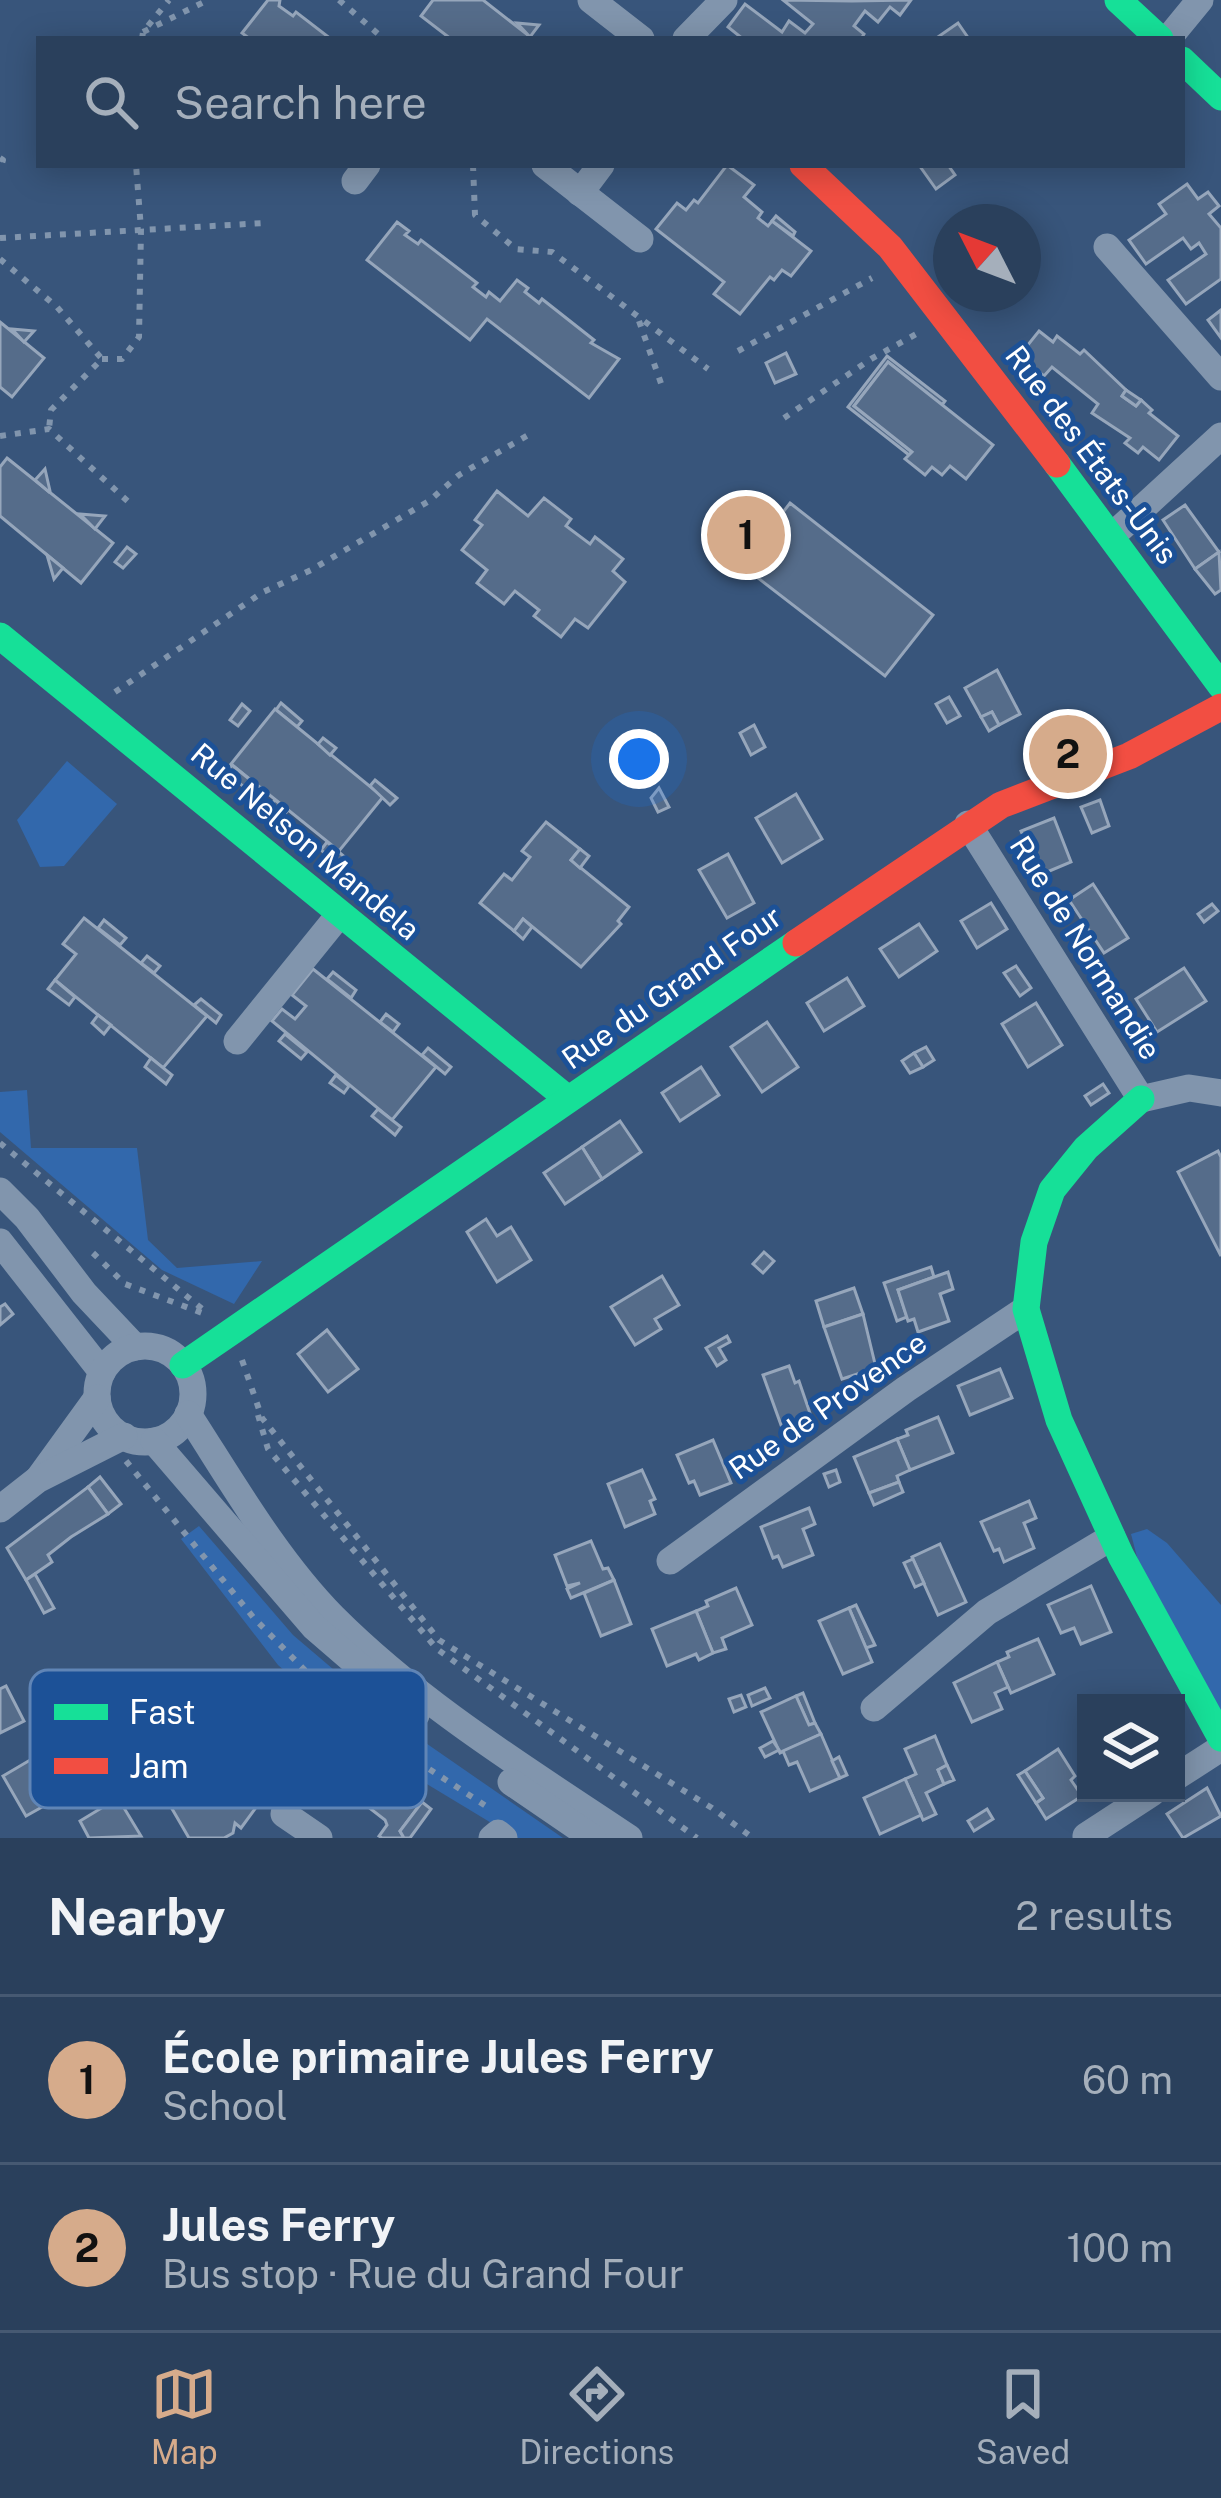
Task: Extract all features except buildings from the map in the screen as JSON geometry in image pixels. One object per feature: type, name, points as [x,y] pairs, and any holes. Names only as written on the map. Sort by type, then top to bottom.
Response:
[{"type":"street","points":[[591,0],[637,36]]},
{"type":"street","points":[[689,36],[724,0]]},
{"type":"street","points":[[1118,0],[1160,36]]},
{"type":"street","points":[[1167,36],[1200,0]]},
{"type":"street","points":[[1185,63],[1221,97]]},
{"type":"street","points":[[549,168],[640,239]]},
{"type":"street","points":[[580,193],[599,168]]},
{"type":"street","name":"Rue des États-Unis","points":[[806,168],[902,262],[1221,686]]},
{"type":"street","points":[[1107,247],[1221,377]]},
{"type":"street","points":[[1112,536],[1221,436]]},
{"type":"street","name":"Rue Nelson Mandela","points":[[0,636],[568,1099]]},
{"type":"street","name":"Rue du Grand Four","points":[[183,1365],[968,824],[1001,805],[1129,756],[1221,707]]},
{"type":"street","name":"Rue de Normandie","points":[[968,824],[1141,1100],[1189,1088],[1221,1093]]},
{"type":"street","points":[[237,1041],[339,915]]},
{"type":"street","points":[[1141,1100],[1086,1148],[1052,1190],[1034,1242],[1027,1310],[1059,1420],[1112,1537],[1221,1738]]},
{"type":"street","points":[[0,1191],[135,1347]]},
{"type":"street","points":[[0,1242],[99,1385],[108,1425],[124,1436],[154,1441],[181,1426],[188,1414],[192,1382],[183,1365],[164,1349],[135,1347],[122,1352],[99,1385],[37,1480]]},
{"type":"street","name":"Rue de Provence","points":[[670,1562],[906,1389],[1027,1310]]},
{"type":"street","points":[[188,1414],[297,1574],[332,1616],[392,1670]]},
{"type":"street","points":[[0,1509],[37,1480],[124,1436]]},
{"type":"street","points":[[154,1441],[314,1627],[363,1670]]},
{"type":"street","points":[[874,1708],[987,1612],[1112,1537]]},
{"type":"street","points":[[426,1701],[629,1838]]},
{"type":"street","points":[[426,1724],[593,1838]]},
{"type":"street","points":[[1185,1771],[1221,1748]]},
{"type":"street","points":[[1086,1836],[1137,1802]]},
{"type":"street","points":[[284,1814],[320,1838]]},
{"type":"street","points":[[492,1838],[497,1833],[505,1838]]},
{"type":"path","points":[[143,35],[169,0]]},
{"type":"path","points":[[143,35],[208,0]]},
{"type":"path","points":[[339,0],[381,36]]},
{"type":"path","points":[[0,158],[4,160],[0,170]]},
{"type":"path","points":[[50,429],[51,410],[102,359],[122,359],[139,337],[136,168]]},
{"type":"path","points":[[472,168],[475,215],[517,249],[552,252],[707,370]]},
{"type":"path","points":[[0,238],[265,223]]},
{"type":"path","points":[[0,259],[57,307],[102,359]]},
{"type":"path","points":[[738,351],[902,262]]},
{"type":"path","points":[[638,318],[663,389]]},
{"type":"path","points":[[784,418],[871,359],[944,319]]},
{"type":"path","points":[[0,436],[50,429]]},
{"type":"path","points":[[50,429],[134,507]]},
{"type":"path","points":[[92,708],[263,592],[311,570],[429,501],[459,476],[530,434]]},
{"type":"path","points":[[0,1143],[214,1318],[125,1285],[82,1242]]},
{"type":"path","points":[[697,1838],[437,1649],[268,1449],[240,1354],[262,1418],[439,1640],[753,1838]]},
{"type":"shaded area","points":[[67,761],[117,804],[64,866],[40,867],[17,820]]},
{"type":"shaded area","points":[[27,1090],[31,1148],[137,1148],[148,1240],[177,1268],[262,1261],[234,1304],[162,1270],[0,1132],[0,1092]]},
{"type":"shaded area","points":[[199,1526],[293,1635],[334,1670],[284,1670],[181,1539]]},
{"type":"shaded area","points":[[1147,1529],[1167,1543],[1221,1605],[1221,1717],[1142,1576],[1131,1534]]},
{"type":"shaded area","points":[[426,1743],[563,1838],[516,1838],[426,1784]]},
{"type":"traffic: fast","points":[[1118,0],[1157,36]]},
{"type":"traffic: fast","points":[[1185,63],[1221,97]]},
{"type":"traffic: fast","points":[[1057,464],[1221,686]]},
{"type":"traffic: fast","points":[[0,636],[568,1099]]},
{"type":"traffic: fast","points":[[183,1365],[796,943]]},
{"type":"traffic: fast","points":[[1141,1099],[1086,1148],[1052,1190],[1034,1242],[1026,1309],[1059,1420],[1121,1556],[1221,1738]]},
{"type":"traffic: jam","points":[[806,168],[890,247],[1057,464]]},
{"type":"traffic: jam","points":[[796,943],[1001,805],[1129,756],[1221,707]]},
{"type":"place","name":"École primaire Jules Ferry","points":[[746,535]]},
{"type":"place","name":"Jules Ferry","points":[[1068,754]]}]
